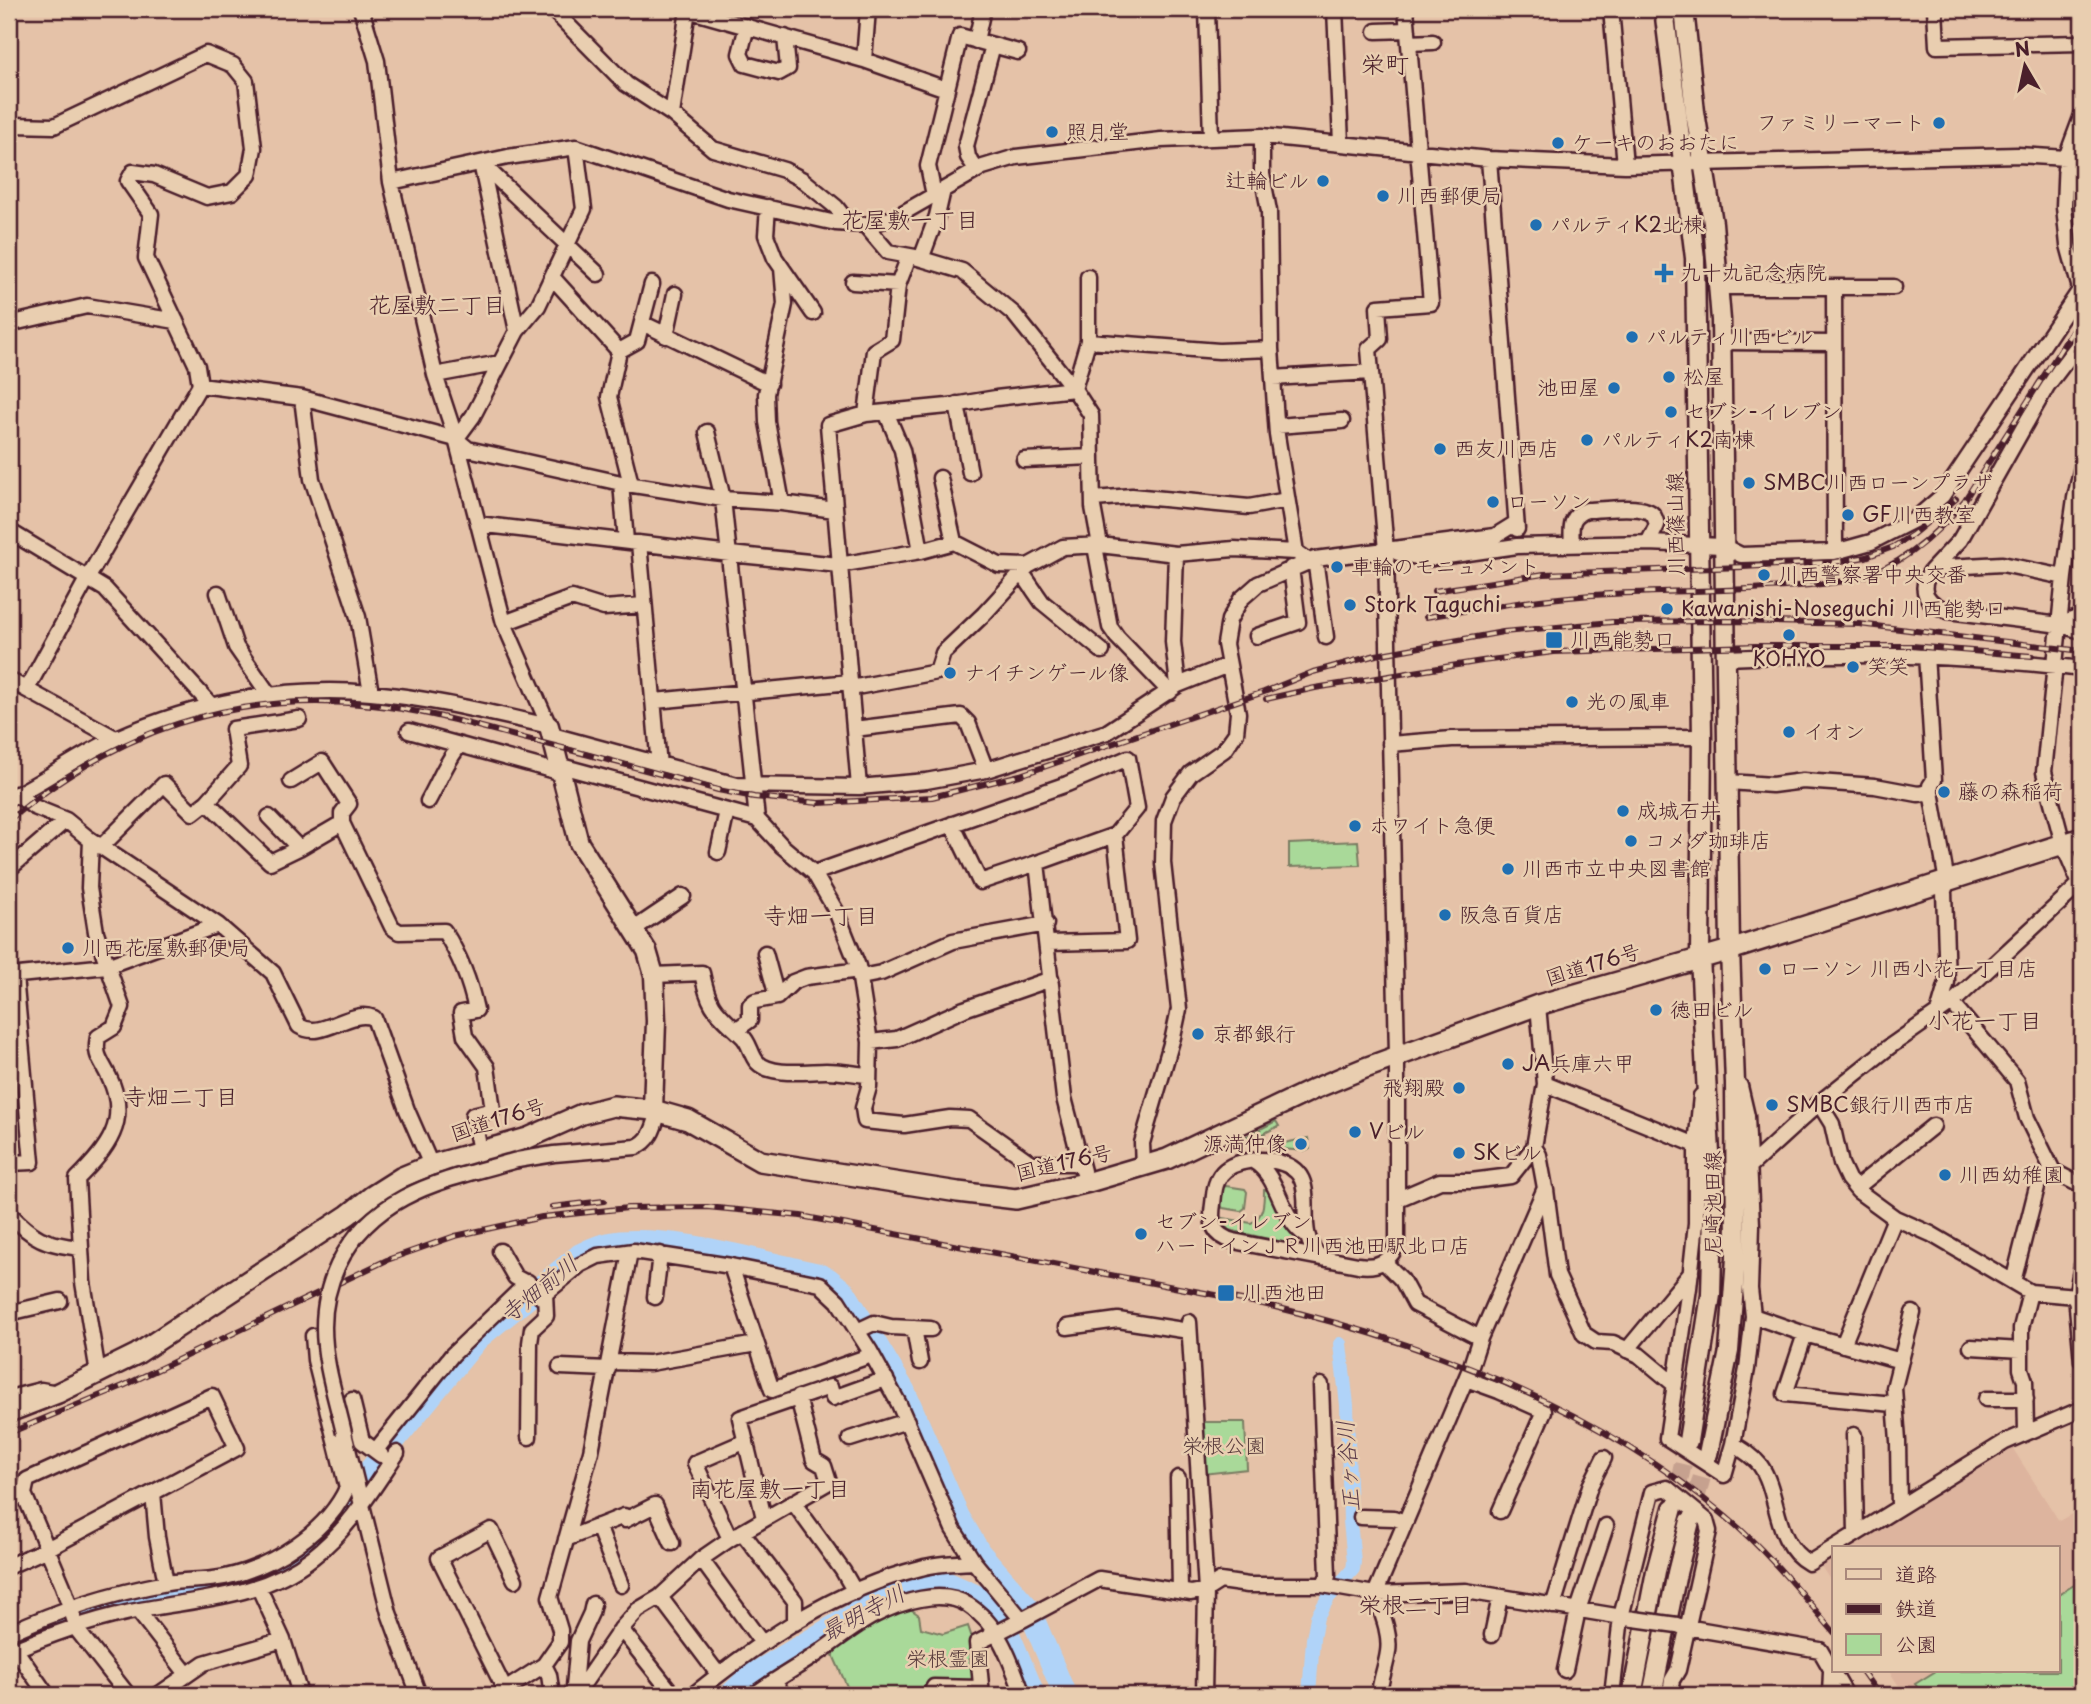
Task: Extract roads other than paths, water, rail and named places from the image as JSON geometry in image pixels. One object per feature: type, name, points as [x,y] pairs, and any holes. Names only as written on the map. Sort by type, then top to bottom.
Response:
[{"type":"highway","name":"国道176号","points":[[9,1412],[58,1393],[137,1354],[402,1177],[431,1165],[528,1138],[582,1114],[613,1106],[656,1110],[688,1120],[760,1161],[1016,1199],[1085,1174],[1143,1167],[1192,1148],[1314,1089],[1397,1055],[1538,1005],[1730,950],[2082,838]]},
{"type":"main road","name":"川西篠山線","points":[[1664,9],[1695,258],[1702,737],[1700,957]]},
{"type":"main road","points":[[1684,9],[1713,223],[1721,342],[1730,950]]},
{"type":"main road","points":[[551,730],[579,843],[647,951],[654,975],[656,1110]]},
{"type":"main road","name":"尼崎池田線","points":[[1708,1454],[1728,1351],[1736,1258],[1735,1064],[1730,950]]},
{"type":"main road","name":"尼崎池田線","points":[[1688,1441],[1711,1295],[1713,1213],[1700,957]]},
{"type":"main road","points":[[1632,1695],[1656,1571],[1673,1508]]},
{"type":"main road","points":[[1652,1695],[1690,1521]]},
{"type":"street","points":[[361,9],[377,61],[391,183],[435,375],[456,439],[504,623],[551,730]]},
{"type":"street","points":[[552,9],[626,85],[673,114],[713,149],[783,170],[803,180],[836,207],[849,224]]},
{"type":"street","points":[[673,114],[686,9],[864,60],[946,89]]},
{"type":"street","points":[[864,60],[868,9]]},
{"type":"street","points":[[976,41],[983,9]]},
{"type":"street","points":[[1207,9],[1211,138]]},
{"type":"street","points":[[1335,9],[1341,143]]},
{"type":"street","points":[[1322,1258],[1312,1248],[1307,1236],[1306,1189],[1302,1179],[1287,1165],[1251,1160],[1229,1168],[1217,1182],[1212,1213],[1213,1227],[1222,1237],[1322,1258],[1366,1266],[1384,1262],[1396,1248],[1397,1055],[1386,551],[1368,349],[1380,339],[1378,307],[1431,303],[1406,9]]},
{"type":"street","points":[[1611,9],[1625,165]]},
{"type":"street","points":[[1935,9],[1937,46],[2082,43]]},
{"type":"street","points":[[747,26],[740,54],[745,64],[779,73],[788,68],[785,37]]},
{"type":"street","points":[[1376,31],[1433,41]]},
{"type":"street","points":[[866,414],[874,351],[892,340],[898,285],[937,216],[939,192],[928,166],[960,36],[1018,52]]},
{"type":"street","points":[[977,170],[968,157],[965,146],[993,45]]},
{"type":"street","points":[[9,131],[14,125],[54,126],[206,54],[233,65],[246,81],[254,148],[249,175],[232,192],[207,197],[154,175],[133,173],[128,181],[151,214],[146,258],[197,366],[200,385],[87,579],[27,689]]},
{"type":"street","points":[[1386,551],[1426,559],[1535,545],[1648,542],[1723,547],[1741,555],[1835,552],[1871,542],[1913,520],[1942,496],[2081,293],[2068,245],[2064,207],[2066,164],[2082,115]]},
{"type":"street","points":[[391,183],[481,163],[576,147],[728,200],[865,225],[894,218],[977,170],[1016,157],[1161,140],[1262,136],[1489,159],[1625,165],[2018,155],[2066,164],[2082,179]]},
{"type":"street","points":[[1262,136],[1262,174],[1269,211],[1273,378],[1277,426],[1296,552]]},
{"type":"street","points":[[456,439],[473,416],[517,331],[538,306],[584,209],[576,147]]},
{"type":"street","points":[[1489,159],[1517,526],[1512,542],[1505,548]]},
{"type":"street","points":[[481,163],[598,274]]},
{"type":"street","points":[[481,163],[517,331]]},
{"type":"street","points":[[768,207],[766,235],[775,258],[813,313]]},
{"type":"street","points":[[865,225],[888,252],[962,271],[1014,314],[1074,389],[1091,415],[1093,507],[1110,627],[1174,689]]},
{"type":"street","points":[[782,268],[785,304],[766,394],[767,422],[782,503]]},
{"type":"street","points":[[552,277],[619,351]]},
{"type":"street","points":[[1074,389],[1088,341],[1088,277]]},
{"type":"street","points":[[853,282],[898,285]]},
{"type":"street","points":[[652,284],[637,341],[619,351],[609,397],[626,484],[644,605],[659,766]]},
{"type":"street","points":[[1718,287],[1894,287]]},
{"type":"street","points":[[1834,288],[1835,552]]},
{"type":"street","points":[[666,336],[675,295]]},
{"type":"street","points":[[9,324],[87,306],[176,321]]},
{"type":"street","points":[[642,323],[769,383]]},
{"type":"street","points":[[2082,340],[2047,386],[1960,540],[1924,582],[1924,592],[1936,606],[1948,611],[2060,625],[2082,631]]},
{"type":"street","points":[[1088,341],[1219,351],[1271,349]]},
{"type":"street","points":[[1721,342],[1834,343]]},
{"type":"street","points":[[435,375],[500,363]]},
{"type":"street","points":[[1273,378],[1370,372]]},
{"type":"street","points":[[200,385],[302,398],[456,439],[468,449],[626,484],[723,499],[835,510]]},
{"type":"street","points":[[859,787],[828,425],[866,414],[1074,389]]},
{"type":"street","points":[[302,398],[312,479],[358,617],[370,693]]},
{"type":"street","points":[[957,404],[970,473]]},
{"type":"street","points":[[886,412],[902,450],[921,551]]},
{"type":"street","points":[[1277,426],[1342,421]]},
{"type":"street","points":[[707,432],[723,499],[757,819]]},
{"type":"street","points":[[1024,460],[1091,457]]},
{"type":"street","points":[[1749,1167],[1819,1103],[1889,1046],[1952,1003],[2081,887],[2063,844],[2044,772],[2064,577],[2082,466]]},
{"type":"street","points":[[940,478],[954,542]]},
{"type":"street","points":[[1094,499],[1132,496],[1249,506],[1287,500]]},
{"type":"street","points":[[1573,545],[1571,526],[1574,517],[1587,510],[1647,510],[1654,516],[1657,525],[1648,542]]},
{"type":"street","points":[[478,524],[839,565],[921,551],[954,542],[999,565],[1025,569]]},
{"type":"street","points":[[1517,526],[1522,536],[1535,545]]},
{"type":"street","points":[[1143,1167],[1142,1143],[1179,1009],[1163,863],[1164,821],[1173,797],[1191,773],[1224,750],[1236,733],[1238,713],[1225,644],[1229,620],[1241,599],[1258,584],[1312,560],[1495,537],[1517,526]]},
{"type":"street","points":[[9,531],[105,589],[211,705]]},
{"type":"street","points":[[654,701],[850,685],[937,672],[943,653],[1025,569],[1063,547],[1097,546],[1176,554],[1234,549],[1296,552],[1312,560]]},
{"type":"street","points":[[1174,689],[1176,554]]},
{"type":"street","points":[[1312,560],[1326,637]]},
{"type":"street","points":[[1931,571],[1948,567],[2002,564],[2064,577]]},
{"type":"street","points":[[1257,636],[1298,622],[1292,568]]},
{"type":"street","points":[[1025,569],[1042,602],[1102,651]]},
{"type":"street","points":[[218,593],[236,648],[270,696]]},
{"type":"street","points":[[504,623],[572,598],[604,608],[644,605]]},
{"type":"street","points":[[2060,625],[2082,616]]},
{"type":"street","points":[[1926,655],[1933,731],[1934,780],[1931,789],[1947,882],[1944,891],[1947,982],[1937,1013]]},
{"type":"street","points":[[1726,658],[1926,655],[2082,669]]},
{"type":"street","points":[[13,796],[115,738],[211,705],[327,691],[415,698],[551,730],[659,766],[737,785],[859,787],[926,781],[986,770],[1107,732],[1174,689],[1228,665]]},
{"type":"street","points":[[9,680],[115,738]]},
{"type":"street","points":[[854,729],[961,716],[968,723],[986,770]]},
{"type":"street","points":[[98,1373],[83,1282],[77,1179],[99,1157],[115,1133],[118,1104],[111,1081],[95,1052],[98,1037],[114,1027],[122,1007],[96,932],[89,888],[96,843],[164,784],[193,813],[239,766],[233,729],[299,719]]},
{"type":"street","points":[[409,731],[757,819],[782,846],[814,873],[836,911],[860,974],[870,1042],[869,1087],[863,1108],[865,1121],[904,1125],[950,1118],[969,1119],[1031,1163],[1074,1163],[1085,1174]]},
{"type":"street","points":[[1390,744],[1452,739],[1702,737]]},
{"type":"street","points":[[428,801],[443,776],[450,757],[460,745]]},
{"type":"street","points":[[814,873],[952,824],[1067,784],[1128,758],[1137,808],[1115,835],[980,882],[952,824]]},
{"type":"street","points":[[291,781],[322,762],[349,804],[342,813],[342,823],[392,927],[399,932],[444,931],[463,966],[476,1010],[461,1013],[466,1037],[487,1067],[494,1110],[473,1115],[480,1151]]},
{"type":"street","points":[[1729,782],[1772,785],[1803,781],[1875,786],[1918,794],[1931,789]]},
{"type":"street","points":[[13,796],[66,820],[218,925],[273,973],[299,1026],[303,1029],[316,1031],[363,1015],[374,1018],[407,1110],[431,1165]]},
{"type":"street","points":[[206,802],[270,862],[342,823]]},
{"type":"street","points":[[718,852],[727,811]]},
{"type":"street","points":[[269,817],[299,848]]},
{"type":"street","points":[[9,869],[66,820]]},
{"type":"street","points":[[1048,943],[1128,941],[1115,835]]},
{"type":"street","points":[[1037,863],[1064,1098],[1085,1174]]},
{"type":"street","points":[[634,929],[683,896]]},
{"type":"street","points":[[736,1030],[750,1020],[750,1005],[755,1001],[777,997],[800,979],[881,972],[953,941],[1046,924]]},
{"type":"street","points":[[9,1163],[32,1162],[12,976],[107,966],[218,925]]},
{"type":"street","points":[[765,953],[777,997]]},
{"type":"street","points":[[654,975],[702,973],[706,996],[714,1010],[747,1040],[758,1063],[770,1069],[869,1075]]},
{"type":"street","points":[[870,1042],[897,1039],[964,1009],[1051,979]]},
{"type":"street","points":[[1952,1003],[2017,1081],[2027,1118],[2053,1171],[2082,1186]]},
{"type":"street","points":[[1398,1199],[1440,1181],[1471,1181],[1511,1175],[1534,1147],[1545,1084],[1538,1005]]},
{"type":"street","points":[[1705,1062],[1696,1145],[1696,1223],[1691,1273],[1667,1438],[1724,1475],[1734,1444],[1753,1316],[1750,1289],[1752,1225],[1747,1116],[1735,1064]]},
{"type":"street","points":[[1545,1084],[1696,1145]]},
{"type":"street","points":[[1819,1103],[1832,1124],[1841,1164],[1848,1179],[1895,1218],[1931,1234],[2030,1292],[2076,1296]]},
{"type":"street","points":[[419,1695],[389,1613],[328,1367],[324,1326],[326,1302],[333,1275],[345,1250],[363,1227],[382,1210],[410,1193],[517,1160],[636,1147],[646,1142],[652,1133],[656,1110]]},
{"type":"street","points":[[1856,1188],[1933,1126]]},
{"type":"street","points":[[1534,1147],[1539,1155],[1558,1275],[1584,1334],[1595,1342],[1613,1343],[1639,1355],[1675,1385]]},
{"type":"street","points":[[1251,1160],[1265,1167],[1294,1228],[1307,1236]]},
{"type":"street","points":[[2013,1282],[2039,1179],[2053,1171]]},
{"type":"street","points":[[1378,1695],[1389,1650],[1387,1630],[1375,1594],[1545,1188]]},
{"type":"street","points":[[9,1213],[27,1233],[54,1245],[80,1248]]},
{"type":"street","points":[[1843,1345],[1895,1218]]},
{"type":"street","points":[[500,1251],[514,1277],[538,1290],[546,1316],[532,1329],[530,1343],[529,1437]]},
{"type":"street","points":[[515,1580],[491,1530],[439,1558],[502,1693],[544,1665],[559,1642],[560,1630],[550,1597],[591,1451],[629,1252]]},
{"type":"street","points":[[376,1450],[452,1355],[538,1290],[597,1256],[629,1252],[660,1254],[822,1277],[886,1379],[907,1420],[953,1529],[974,1562],[1027,1617]]},
{"type":"street","points":[[655,1297],[660,1254]]},
{"type":"street","points":[[1384,1262],[1402,1280],[1415,1304],[1480,1338]]},
{"type":"street","points":[[2082,1265],[2076,1296],[2082,1360]]},
{"type":"street","points":[[731,1266],[772,1390],[872,1355]]},
{"type":"street","points":[[1627,1350],[1691,1273]]},
{"type":"street","points":[[2026,1432],[2021,1328],[2030,1292]]},
{"type":"street","points":[[9,1312],[61,1301]]},
{"type":"street","points":[[1899,1507],[1894,1388],[1913,1314]]},
{"type":"street","points":[[1753,1316],[1901,1361]]},
{"type":"street","points":[[1067,1327],[1118,1320],[1189,1327],[1206,1590],[1204,1695]]},
{"type":"street","points":[[857,1331],[871,1324],[931,1329]]},
{"type":"street","points":[[914,1328],[920,1362]]},
{"type":"street","points":[[1805,1334],[1784,1394],[1894,1404]]},
{"type":"street","points":[[9,1633],[70,1609],[166,1584],[226,1577],[267,1562],[314,1532],[347,1488],[315,1360],[313,1336]]},
{"type":"street","points":[[560,1367],[650,1363],[756,1344]]},
{"type":"street","points":[[1971,1348],[2021,1350]]},
{"type":"street","points":[[764,1518],[740,1419],[830,1387],[833,1398],[886,1379]]},
{"type":"street","points":[[1466,1379],[1544,1411],[1500,1511]]},
{"type":"street","points":[[1321,1385],[1328,1577],[1332,1586]]},
{"type":"street","points":[[9,1398],[41,1390],[58,1393]]},
{"type":"street","points":[[9,1566],[47,1549],[237,1448],[212,1396],[27,1480],[24,1494],[47,1549],[76,1626],[128,1695]]},
{"type":"street","points":[[573,1691],[583,1683],[621,1629],[638,1610],[660,1597],[701,1559],[736,1535],[828,1482],[824,1466],[814,1460],[798,1397]]},
{"type":"street","points":[[1986,1399],[2026,1399]]},
{"type":"street","points":[[47,1695],[12,1651],[76,1626],[138,1611],[233,1596],[259,1588],[299,1568],[340,1533],[394,1458],[362,1441],[352,1400]]},
{"type":"street","points":[[1837,1546],[2005,1442],[2082,1409]]},
{"type":"street","points":[[850,1439],[907,1420]]},
{"type":"street","points":[[1854,1435],[1856,1534]]},
{"type":"street","points":[[746,1441],[695,1463],[736,1535],[794,1601],[794,1623]]},
{"type":"street","points":[[1734,1444],[1760,1465],[1778,1519],[1800,1558],[1809,1563],[1832,1549]]},
{"type":"street","points":[[1553,1606],[1590,1486],[1604,1458]]},
{"type":"street","points":[[1178,1478],[1180,1591]]},
{"type":"street","points":[[1612,1695],[1652,1492],[1667,1488],[1706,1520],[1709,1531],[1682,1626],[1678,1670],[1672,1680],[1670,1695]]},
{"type":"street","points":[[153,1493],[157,1537],[166,1584]]},
{"type":"street","points":[[9,1501],[24,1494]]},
{"type":"street","points":[[793,1502],[855,1592]]},
{"type":"street","points":[[566,1539],[624,1516],[625,1520],[655,1505],[672,1543]]},
{"type":"street","points":[[1362,1517],[1394,1518],[1405,1522]]},
{"type":"street","points":[[1565,1670],[1578,1610],[1606,1525]]},
{"type":"street","points":[[598,1526],[621,1585]]},
{"type":"street","points":[[701,1559],[762,1643]]},
{"type":"street","points":[[692,1695],[762,1643],[794,1623],[855,1592],[922,1567],[974,1562]]},
{"type":"street","points":[[930,1695],[934,1687],[982,1692],[977,1643],[1099,1579],[1191,1593],[1206,1590],[1220,1581],[1332,1586],[1375,1594],[1466,1591],[1821,1650],[1832,1670],[1830,1695]]},
{"type":"street","points":[[259,1588],[283,1640],[300,1694],[296,1695]]},
{"type":"street","points":[[660,1597],[718,1674]]},
{"type":"street","points":[[1492,1635],[1500,1597]]},
{"type":"street","points":[[754,1695],[874,1615],[907,1602],[932,1598],[967,1604],[998,1632],[1023,1695]]},
{"type":"street","points":[[573,1691],[579,1641],[593,1604]]},
{"type":"street","points":[[138,1611],[187,1674]]},
{"type":"street","points":[[621,1629],[671,1692]]},
{"type":"street","points":[[158,1695],[204,1663],[283,1640]]},
{"type":"street","points":[[544,1665],[549,1675],[552,1695]]},
{"type":"street","points":[[1833,1672],[1846,1695]]},
{"type":"street","points":[[774,1681],[783,1695]]},
{"type":"waterway","name":"寺畑前川","points":[[9,1643],[54,1623],[94,1610],[255,1579],[275,1572],[301,1556],[332,1523],[366,1475],[478,1338],[580,1255],[594,1248],[620,1242],[669,1243],[817,1274],[845,1293],[904,1391],[958,1516],[979,1552],[1029,1609],[1065,1695]]},
{"type":"waterway","name":"正ヶ谷川","points":[[1309,1695],[1317,1617],[1328,1598],[1353,1569],[1354,1562],[1350,1521],[1347,1405],[1340,1344]]},
{"type":"waterway","name":"最明寺川","points":[[730,1695],[749,1677],[867,1607],[906,1588],[947,1583],[985,1600],[1008,1633],[1034,1695]]},
{"type":"tunnel","points":[[1673,1508],[1688,1441]]},
{"type":"tunnel","points":[[1690,1521],[1708,1454]]},
{"type":"railway","points":[[1426,617],[1587,595],[1822,584],[1875,573],[1917,548],[1942,526],[1964,501],[2082,316]]},
{"type":"railway","points":[[1434,591],[1544,574],[1743,567],[1835,562],[1866,557],[1893,547],[1912,535],[1956,499]]},
{"type":"railway","points":[[9,820],[91,762],[134,741],[178,723],[224,711],[271,704],[321,702],[410,710],[718,790],[754,797],[819,803],[932,797],[1020,775],[1264,692],[1313,672],[1376,655],[1503,632],[1612,622],[1859,624],[2082,651]]},
{"type":"railway","points":[[1266,699],[1315,688],[1554,652],[1755,646],[1912,646],[2032,656]]},
{"type":"railway","points":[[552,1207],[604,1201]]},
{"type":"railway","points":[[9,1433],[123,1386],[387,1260],[455,1236],[542,1217],[628,1208],[707,1207],[801,1216],[1263,1304],[1386,1338],[1447,1359],[1564,1411],[1621,1442],[1674,1477],[1725,1516],[1754,1543],[1832,1630]]},
{"type":"railway","points":[[1863,1672],[1879,1695]]},
{"type":"place","name":"ファミリーマート","points":[[1939,123]]},
{"type":"place","name":"照月堂","points":[[1052,132]]},
{"type":"place","name":"ケーキのおおたに","points":[[1558,143]]},
{"type":"place","name":"辻輪ビル","points":[[1323,181]]},
{"type":"place","name":"川西郵便局","points":[[1383,196]]},
{"type":"place","name":"パルティK2北棟","points":[[1536,225]]},
{"type":"place","name":"九十九記念病院","points":[[1664,273]]},
{"type":"place","name":"パルティ川西ビル","points":[[1632,337]]},
{"type":"place","name":"松屋","points":[[1669,377]]},
{"type":"place","name":"池田屋","points":[[1614,388]]},
{"type":"place","name":"セブン-イレブン","points":[[1671,412]]},
{"type":"place","name":"パルティK2南棟","points":[[1587,440]]},
{"type":"place","name":"西友川西店","points":[[1440,449]]},
{"type":"place","name":"SMBC川西ローンプラザ","points":[[1749,483]]},
{"type":"place","name":"ローソン","points":[[1493,502]]},
{"type":"place","name":"GF川西教室","points":[[1848,515]]},
{"type":"place","name":"車輪のモニュメント","points":[[1337,567]]},
{"type":"place","name":"川西警察署中央交番","points":[[1764,575]]},
{"type":"place","name":"Stork Taguchi","points":[[1350,605]]},
{"type":"place","name":"Kawanishi-Noseguchi 川西能勢口","points":[[1667,609]]},
{"type":"place","name":"KOHYO","points":[[1789,635]]},
{"type":"place","name":"川西能勢口","points":[[1554,640]]},
{"type":"place","name":"笑笑","points":[[1853,667]]},
{"type":"place","name":"ナイチンゲール像","points":[[950,673]]},
{"type":"place","name":"光の風車","points":[[1572,702]]},
{"type":"place","name":"イオン","points":[[1789,732]]},
{"type":"place","name":"藤の森稲荷","points":[[1944,792]]},
{"type":"place","name":"成城石井","points":[[1623,811]]},
{"type":"place","name":"ホワイト急便","points":[[1355,826]]},
{"type":"place","name":"コメダ珈琲店","points":[[1631,841]]},
{"type":"place","name":"川西市立中央図書館","points":[[1508,869]]},
{"type":"place","name":"阪急百貨店","points":[[1445,915]]},
{"type":"place","name":"川西花屋敷郵便局","points":[[68,948]]},
{"type":"place","name":"ローソン 川西小花一丁目店","points":[[1765,969]]},
{"type":"place","name":"徳田ビル","points":[[1656,1010]]},
{"type":"place","name":"京都銀行","points":[[1198,1034]]},
{"type":"place","name":"JA兵庫六甲","points":[[1508,1064]]},
{"type":"place","name":"飛翔殿","points":[[1459,1088]]},
{"type":"place","name":"SMBC銀行川西市店","points":[[1772,1105]]},
{"type":"place","name":"Vビル","points":[[1355,1132]]},
{"type":"place","name":"源満仲像","points":[[1301,1144]]},
{"type":"place","name":"SKビル","points":[[1459,1153]]},
{"type":"place","name":"川西幼稚園","points":[[1945,1175]]},
{"type":"place","name":"セブン-イレブン ハートインＪＲ川西池田駅北口店","points":[[1141,1234]]},
{"type":"place","name":"川西池田","points":[[1226,1293]]},
{"type":"district","name":"栄町","points":[[1385,65]]},
{"type":"district","name":"花屋敷一丁目","points":[[910,220]]},
{"type":"district","name":"花屋敷二丁目","points":[[437,305]]},
{"type":"district","name":"寺畑一丁目","points":[[821,916]]},
{"type":"district","name":"小花一丁目","points":[[1985,1021]]},
{"type":"district","name":"寺畑二丁目","points":[[181,1097]]},
{"type":"district","name":"南花屋敷一丁目","points":[[770,1489]]},
{"type":"district","name":"栄根二丁目","points":[[1416,1605]]},
{"type":"park label","name":"栄根公園","points":[[1224,1446]]},
{"type":"park label","name":"栄根霊園","points":[[948,1659]]}]
